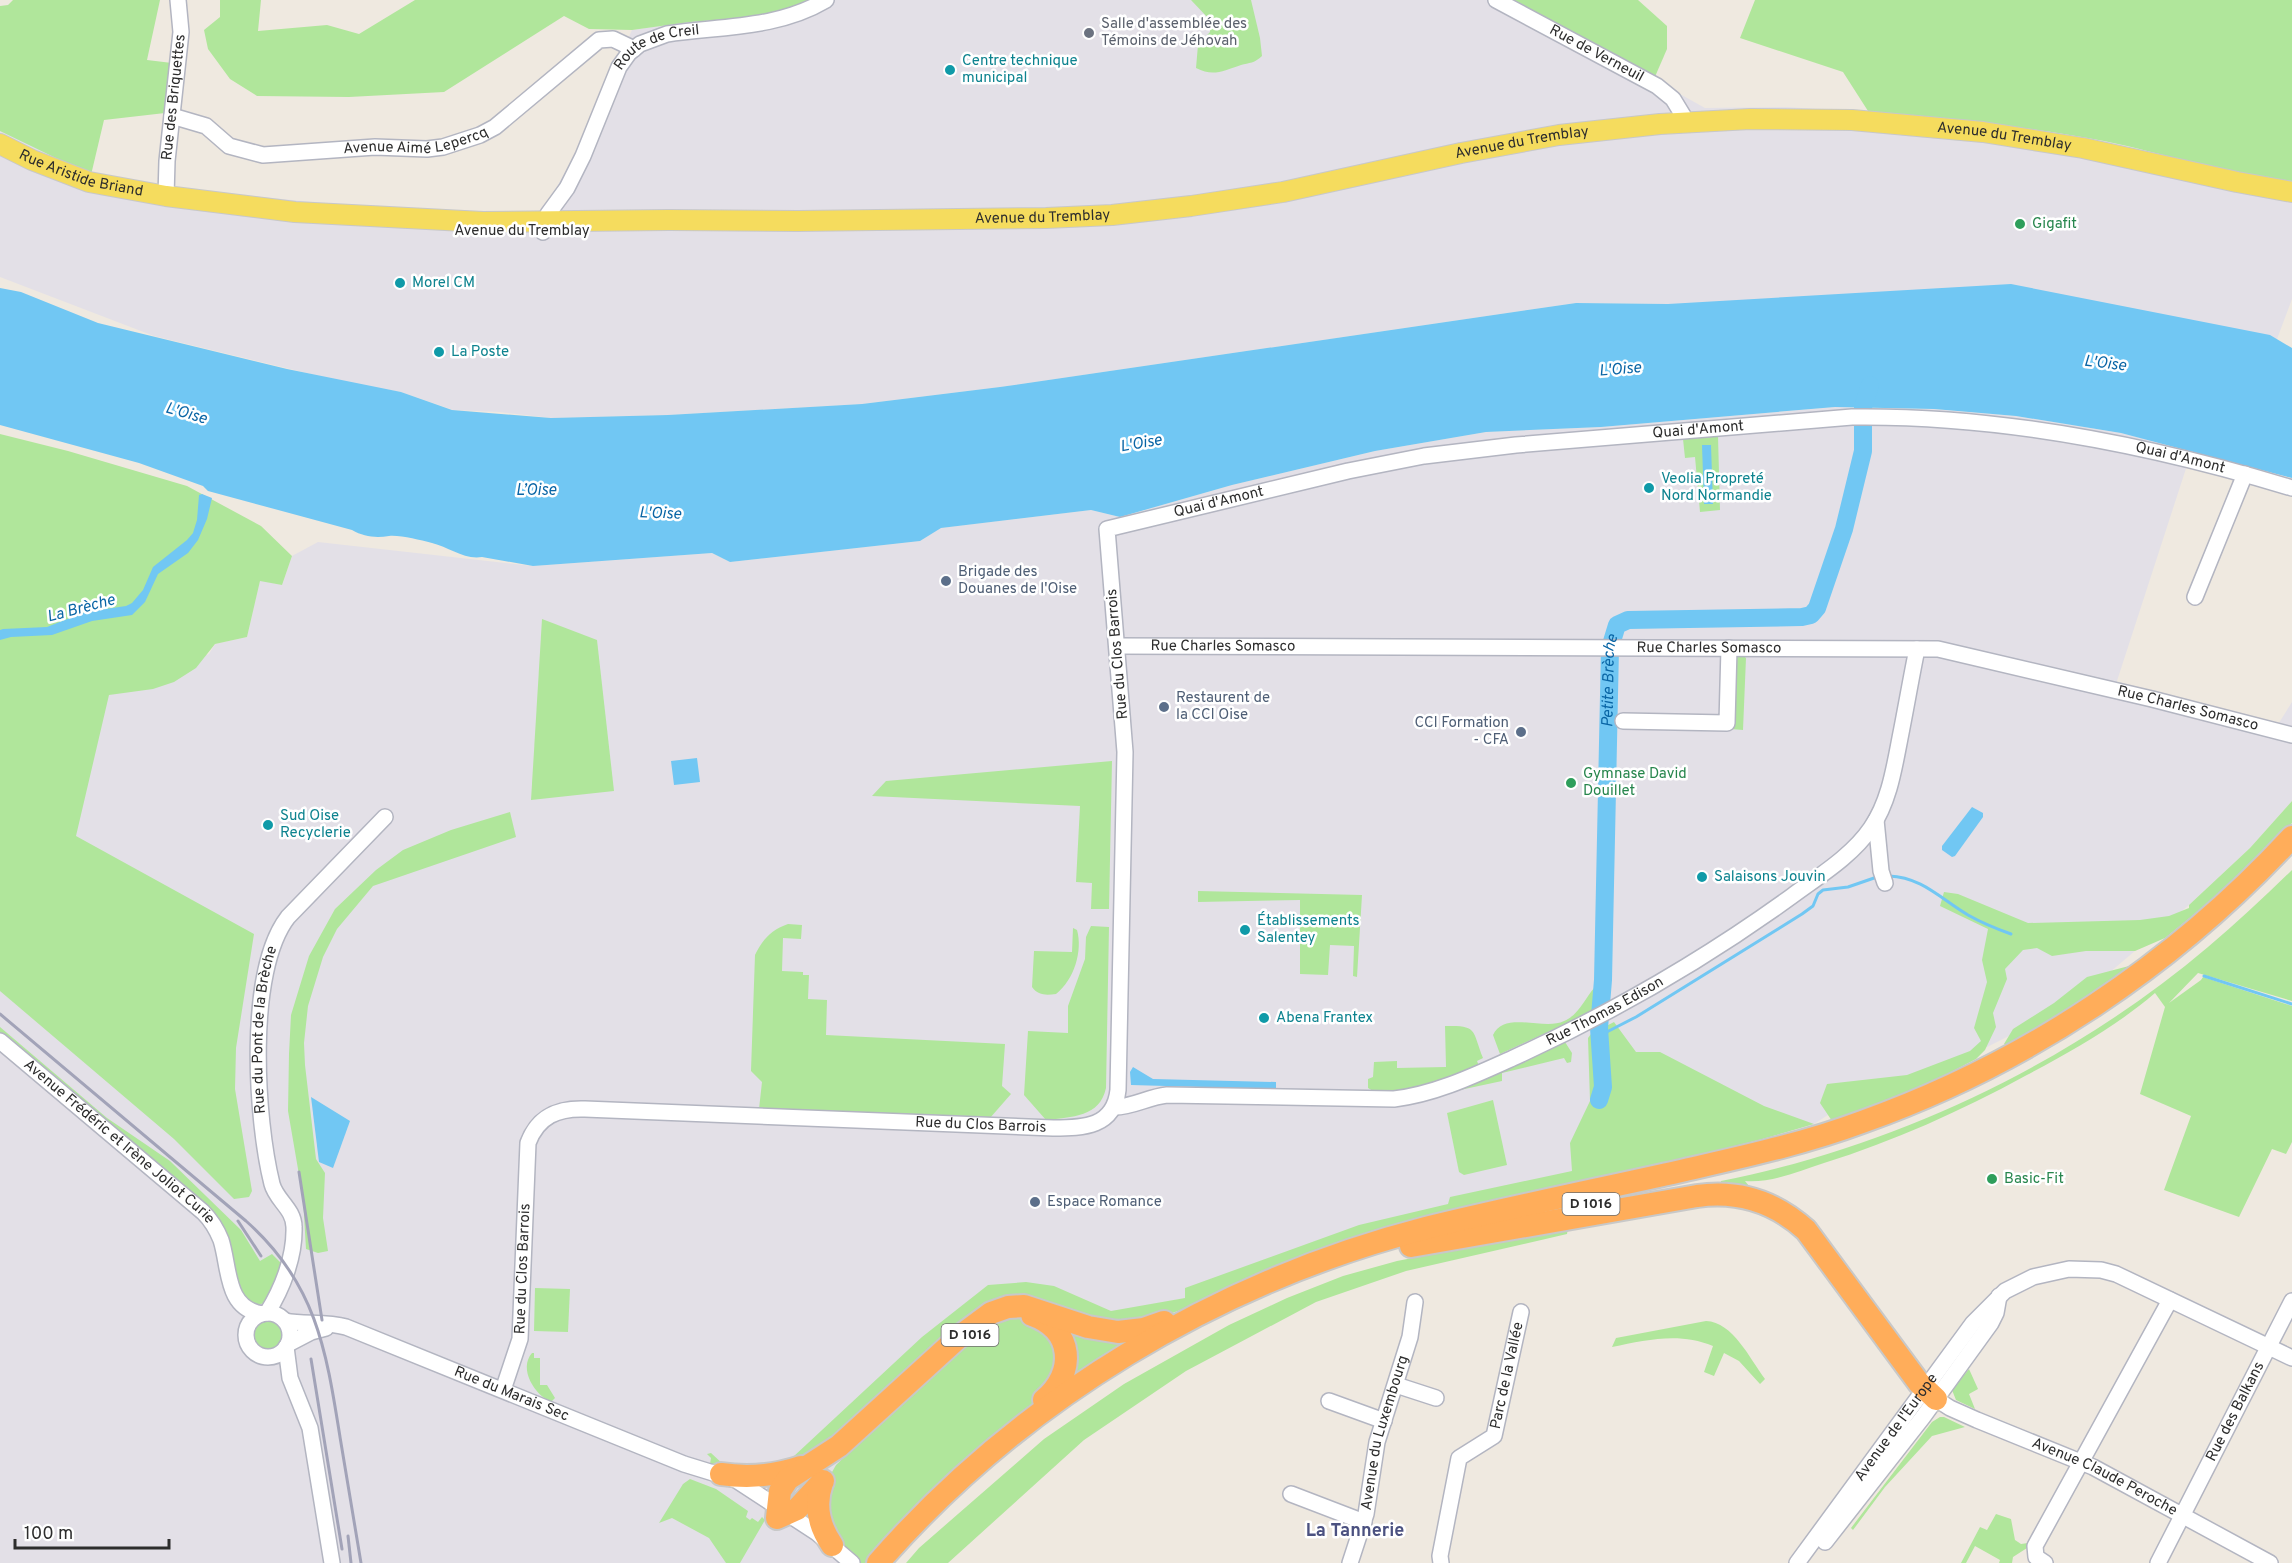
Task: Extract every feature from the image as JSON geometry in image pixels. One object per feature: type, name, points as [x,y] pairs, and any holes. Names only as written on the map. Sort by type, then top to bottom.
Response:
[{"type":"highway","name":"D 1016","points":[[971,1469],[1039,1414],[1113,1363],[1195,1316],[1322,1261],[1400,1236],[1770,1150],[1857,1124],[1930,1095],[1984,1070],[2035,1042],[2120,988],[2214,913],[2292,837]]},
{"type":"highway","name":"D 1016","points":[[887,1559],[1018,1447],[1064,1413],[1120,1374],[1181,1339],[1245,1307],[1322,1275],[1411,1246],[1783,1161],[1874,1132],[1943,1104],[2046,1051],[2124,1001],[2211,934],[2292,856]]},
{"type":"highway","name":"D 1016","points":[[1411,1246],[1703,1195],[1731,1195],[1754,1199],[1782,1211],[1806,1230],[1930,1394]]},
{"type":"highway","name":"D 1016","points":[[721,1474],[741,1477],[815,1473],[839,1446],[965,1332],[996,1311],[1008,1307],[1024,1306],[1096,1329],[1130,1332],[1150,1328],[1208,1303],[1260,1286]]},
{"type":"highway","name":"D 1016","points":[[780,1513],[783,1485],[792,1475],[815,1473],[834,1465],[850,1447],[975,1331],[1009,1313],[1024,1313],[1039,1318],[1054,1329],[1065,1348],[1066,1367],[1061,1381],[1052,1393],[1011,1428],[914,1524],[887,1559]]},
{"type":"highway","name":"D 1016","points":[[815,1473],[818,1514],[823,1530],[837,1554]]},
{"type":"main road","name":"Avenue du Tremblay","points":[[166,196],[296,212],[453,221],[749,222],[1046,218],[1138,212],[1283,192],[1468,151],[1550,136],[1687,122],[1767,119],[1844,120],[1977,131],[2075,146],[2292,192]]},
{"type":"main road","name":"Rue Aristide Briand","points":[[0,144],[32,160],[89,182],[166,196]]},
{"type":"street","name":"Rue des Briquettes","points":[[166,196],[167,161],[181,32],[178,0]]},
{"type":"street","name":"Route de Creil","points":[[555,222],[567,188],[587,148],[619,67],[633,49],[651,38],[667,34],[772,21],[802,12],[826,0]]},
{"type":"street","name":"Rue de Verneuil","points":[[1496,0],[1657,86],[1673,99],[1687,122]]},
{"type":"street","name":"Avenue Aimé Lepercq","points":[[172,117],[200,123],[229,146],[263,155],[383,147],[435,149],[470,139],[495,127],[598,40],[613,39],[633,49]]},
{"type":"street","name":"Quai d'Amont","points":[[1107,529],[1357,469],[1424,456],[1516,445],[1851,417],[1978,423],[2059,433],[2153,451],[2292,488]]},
{"type":"street","points":[[2195,597],[2246,474]]},
{"type":"street","name":"Rue du Clos Barrois","points":[[502,1390],[519,1339],[528,1143],[537,1126],[550,1114],[562,1110],[585,1109],[1062,1128],[1093,1124],[1108,1116],[1115,1107],[1118,1090],[1125,752],[1107,529]]},
{"type":"street","name":"Rue Charles Somasco","points":[[1117,646],[1917,649],[1957,653],[2292,735]]},
{"type":"street","points":[[1623,721],[1727,723],[1729,648]]},
{"type":"street","name":"Rue Thomas Edison","points":[[1115,1107],[1129,1106],[1153,1097],[1167,1095],[1394,1099],[1413,1096],[1479,1073],[1591,1020],[1686,967],[1771,911],[1848,853],[1867,834],[1886,797],[1893,773],[1917,649]]},
{"type":"street","name":"Rue du Pont de la Brèche","points":[[283,1319],[284,1280],[294,1237],[294,1223],[290,1212],[272,1185],[260,1090],[260,1019],[268,962],[279,930],[288,917],[386,817]]},
{"type":"street","points":[[1876,820],[1881,871],[1885,883]]},
{"type":"street","name":"Avenue Frédéric et Irène Joliot Curie","points":[[0,1041],[203,1212],[218,1234],[234,1295],[246,1308],[265,1313]]},
{"type":"street","name":"Avenue Frédéric et Irène Joliot Curie","points":[[224,1254],[227,1295],[241,1319],[246,1334]]},
{"type":"street","name":"Avenue de l'Europe","points":[[1809,1563],[1930,1394],[1973,1323],[1999,1296],[2025,1280],[2069,1269],[2110,1272],[2292,1358]]},
{"type":"street","name":"Rue du Pont de la Brèche","points":[[265,1313],[284,1280]]},
{"type":"street","points":[[2039,1558],[2035,1546],[2170,1300]]},
{"type":"street","name":"Rue des Balkans","points":[[2158,1563],[2292,1301]]},
{"type":"street","name":"Avenue du Luxembourg","points":[[1350,1563],[1364,1522],[1376,1449],[1410,1337],[1415,1302]]},
{"type":"street","name":"Parc de la Vallée","points":[[1441,1563],[1440,1556],[1459,1458],[1494,1436],[1521,1312]]},
{"type":"street","points":[[298,1398],[278,1367],[267,1356],[252,1349],[246,1334],[251,1321],[265,1313],[283,1319],[290,1332],[287,1346],[289,1372],[310,1428],[332,1563]]},
{"type":"street","name":"Rue du Marais Sec","points":[[283,1319],[338,1325],[684,1464],[780,1513]]},
{"type":"street","points":[[267,1356],[276,1355],[311,1332],[338,1325]]},
{"type":"street","points":[[1396,1385],[1436,1398]]},
{"type":"street","name":"Avenue de l'Europe","points":[[1797,1563],[1930,1394]]},
{"type":"street","name":"Avenue Claude Peroche","points":[[1930,1394],[1950,1408],[1977,1420],[2082,1461],[2270,1563]]},
{"type":"street","points":[[1329,1401],[1384,1421]]},
{"type":"street","name":"Rue du Marais Sec","points":[[684,1464],[721,1474],[740,1482],[852,1563]]},
{"type":"street","points":[[1291,1494],[1364,1522]]},
{"type":"shaded area","points":[[808,0],[1511,0],[1705,108],[1788,107],[1954,119],[2106,142],[2214,167],[2292,181],[2292,299],[2277,339],[2231,329],[1668,304],[1576,303],[1000,387],[862,404],[668,415],[551,418],[453,410],[401,392],[344,382],[154,336],[0,277],[0,128],[91,175],[178,189],[323,203],[539,218],[583,141],[632,30],[797,5]]},
{"type":"shaded area","points":[[1835,407],[1934,409],[2016,416],[2121,433],[2192,450],[2116,684],[2277,726],[2292,702],[2292,801],[2250,848],[2189,905],[2109,973],[2007,1037],[1925,1078],[1845,1104],[1814,1124],[1575,1186],[1186,1298],[1111,1312],[898,1365],[838,1469],[838,1563],[0,1563],[0,969],[109,695],[209,654],[215,644],[247,637],[260,580],[282,585],[292,556],[318,542],[533,566],[712,553],[730,562],[920,541],[940,528],[1091,510],[1120,517],[1232,485],[1375,451],[1486,432],[1601,427]]},
{"type":"green space","points":[[13,0],[160,0],[147,60],[172,63],[165,113],[104,120],[91,175],[0,131],[0,6],[8,5]]},
{"type":"green space","points":[[220,0],[261,0],[258,31],[327,25],[359,34],[415,0],[808,0],[765,16],[690,22],[632,30],[589,29],[564,16],[444,92],[349,97],[257,96],[230,79],[208,49],[204,30],[220,17]]},
{"type":"green space","points":[[1191,0],[1251,0],[1262,56],[1252,62],[1218,72],[1202,71],[1196,68],[1198,45],[1210,32],[1209,19]]},
{"type":"green space","points":[[1511,0],[1638,0],[1667,26],[1667,49],[1654,79]]},
{"type":"green space","points":[[1755,0],[2292,0],[2292,181],[2244,174],[2128,146],[2045,131],[1868,111],[1843,72],[1740,38]]},
{"type":"green space","points":[[0,434],[68,451],[187,486],[261,526],[292,556],[282,585],[260,581],[247,637],[215,644],[196,668],[174,682],[153,689],[109,695],[76,836],[254,934],[236,1048],[235,1089],[252,1191],[249,1197],[234,1199],[174,1139],[0,991]]},
{"type":"green space","points":[[1718,436],[1720,510],[1700,512],[1695,457],[1685,458],[1683,439]]},
{"type":"green space","points":[[542,619],[597,640],[614,791],[531,800]]},
{"type":"green space","points":[[1736,655],[1743,655],[1746,658],[1743,730],[1731,729]]},
{"type":"green space","points":[[1112,761],[1109,909],[1091,909],[1092,883],[1076,882],[1080,806],[872,796],[886,781]]},
{"type":"green space","points":[[2292,801],[2292,823],[2239,878],[2165,938],[2135,951],[2086,951],[2052,956],[2037,948],[2023,950],[2005,969],[2007,979],[1993,1013],[1996,1027],[1985,1050],[1976,1059],[1928,1084],[1832,1121],[1820,1103],[1827,1084],[1907,1075],[1970,1051],[1981,1041],[1974,1028],[1987,982],[1982,960],[1988,929],[1940,906],[1944,892],[1958,894],[2028,923],[2140,920],[2169,916],[2189,908],[2189,905],[2250,848]]},
{"type":"green space","points":[[510,812],[516,837],[373,886],[337,929],[323,957],[308,1006],[304,1043],[316,1159],[325,1173],[323,1218],[328,1251],[318,1253],[306,1249],[303,1198],[288,1111],[291,1015],[309,956],[335,909],[376,870],[403,850],[451,830]]},
{"type":"green space","points":[[2292,870],[2292,1001],[2198,973],[2169,1003],[2203,977],[2292,1006],[2292,1142],[2286,1154],[2272,1149],[2239,1217],[2164,1190],[2191,1116],[2140,1094],[2165,1007],[2155,993],[2124,1017],[2076,1048],[1952,1113],[1876,1145],[1795,1173],[1765,1180],[1745,1181],[1753,1191],[1720,1189],[1721,1181],[1787,1166],[1852,1146],[1916,1122],[2040,1063],[2099,1028],[2155,989],[2219,938]]},
{"type":"green space","points":[[1198,891],[1362,895],[1357,977],[1353,976],[1354,946],[1330,945],[1328,975],[1300,974],[1300,900],[1198,902]]},
{"type":"green space","points":[[788,924],[802,925],[801,939],[783,938],[782,971],[803,972],[803,975],[809,975],[808,999],[827,1000],[826,1035],[1005,1044],[1002,1086],[1011,1094],[990,1118],[759,1109],[762,1082],[751,1071],[755,955],[768,936]]},
{"type":"green space","points":[[1091,926],[1109,927],[1106,1088],[1098,1105],[1084,1114],[1046,1120],[1024,1095],[1028,1031],[1068,1033],[1068,1006],[1085,959],[1086,937]]},
{"type":"green space","points":[[1073,928],[1077,930],[1079,947],[1076,965],[1068,981],[1056,994],[1046,995],[1037,992],[1032,987],[1034,951],[1072,952]]},
{"type":"green space","points":[[2129,966],[2084,1001],[2007,1046],[2004,1044],[2013,1029],[2054,1003],[2087,977]]},
{"type":"green space","points":[[1595,987],[1594,1011],[1500,1054],[1493,1035],[1498,1028],[1515,1022],[1546,1024],[1564,1021],[1578,1010]]},
{"type":"green space","points":[[1614,1022],[1636,1052],[1660,1052],[1764,1106],[1814,1124],[1575,1186],[1364,1236],[1264,1272],[1151,1321],[1102,1320],[1027,1302],[1002,1303],[980,1313],[840,1438],[805,1463],[770,1472],[733,1471],[710,1464],[711,1458],[707,1454],[711,1453],[724,1465],[769,1468],[793,1457],[922,1337],[988,1285],[1026,1282],[1054,1286],[1111,1311],[1185,1298],[1185,1288],[1359,1225],[1448,1204],[1450,1197],[1572,1171],[1570,1143],[1590,1101],[1588,1038],[1591,1034]]},
{"type":"green space","points":[[1445,1026],[1469,1028],[1472,1031],[1483,1058],[1477,1061],[1479,1066],[1439,1082],[1407,1091],[1379,1092],[1368,1088],[1368,1079],[1373,1077],[1374,1062],[1397,1061],[1397,1068],[1446,1067]]},
{"type":"green space","points":[[0,1027],[107,1118],[170,1161],[241,1230],[260,1261],[272,1254],[282,1264],[267,1302],[255,1306],[244,1302],[204,1205],[0,1033]]},
{"type":"green space","points":[[1565,1042],[1572,1053],[1571,1062],[1567,1063],[1564,1058],[1502,1073],[1502,1081],[1446,1093]]},
{"type":"green space","points":[[1493,1100],[1507,1165],[1464,1175],[1459,1172],[1447,1113]]},
{"type":"green space","points":[[1568,1228],[1567,1234],[1406,1271],[1316,1302],[1186,1371],[1084,1440],[948,1563],[906,1563],[919,1548],[1044,1439],[1124,1384],[1229,1325],[1287,1298],[1343,1276],[1397,1261]]},
{"type":"green space","points":[[535,1288],[570,1289],[568,1332],[534,1331]]},
{"type":"green space","points":[[1028,1317],[1061,1347],[1046,1394],[971,1457],[873,1563],[856,1563],[829,1532],[827,1481],[836,1465],[948,1359],[1000,1318]]},
{"type":"green space","points":[[268,1318],[279,1323],[284,1334],[279,1345],[268,1350],[257,1345],[252,1334],[257,1323]]},
{"type":"green space","points":[[1706,1321],[1724,1328],[1740,1343],[1765,1379],[1760,1384],[1739,1361],[1724,1353],[1714,1376],[1704,1372],[1713,1346],[1688,1339],[1663,1339],[1612,1347],[1616,1338]]},
{"type":"green space","points":[[1062,1322],[1140,1335],[1065,1386]]},
{"type":"green space","points":[[534,1353],[534,1358],[540,1358],[540,1385],[547,1385],[555,1398],[551,1402],[539,1394],[530,1381],[527,1366]]},
{"type":"green space","points":[[1969,1369],[1978,1389],[1969,1394],[1975,1409],[1956,1400],[1952,1390]]},
{"type":"green space","points":[[1940,1417],[1965,1427],[1932,1436],[1885,1487],[1853,1530],[1851,1528],[1932,1422]]},
{"type":"green space","points":[[690,1479],[716,1489],[748,1511],[746,1517],[750,1520],[752,1518],[758,1522],[762,1517],[765,1520],[740,1563],[726,1563],[709,1538],[672,1518],[659,1523],[683,1484]]},
{"type":"green space","points":[[1996,1514],[2011,1519],[2015,1540],[2021,1544],[2028,1543],[2027,1548],[2013,1557],[2012,1563],[1999,1563],[2000,1560],[1975,1546],[1966,1563],[1961,1563],[1980,1527],[1987,1530]]},
{"type":"water","name":"L’Oise","points":[[2011,284],[2270,335],[2292,348],[2292,478],[2121,433],[2016,416],[1934,409],[1835,407],[1601,427],[1486,432],[1375,451],[1232,485],[1120,517],[1091,510],[941,528],[920,541],[730,562],[712,553],[533,566],[482,557],[469,557],[438,545],[410,538],[366,536],[352,530],[208,491],[203,486],[139,463],[0,425],[0,288],[21,292],[98,323],[287,369],[401,392],[452,410],[551,418],[668,415],[862,404],[1000,387],[1576,303],[1668,304]]},
{"type":"water","points":[[1702,445],[1711,445],[1713,504],[1704,504]]},
{"type":"water","points":[[199,495],[212,498],[207,519],[198,540],[188,553],[158,574],[145,602],[132,615],[92,621],[52,635],[11,637],[0,640],[0,630],[3,629],[47,627],[85,612],[126,606],[132,603],[143,590],[153,567],[193,533],[197,520]]},
{"type":"water","points":[[697,758],[700,782],[674,785],[671,761]]},
{"type":"water","points":[[1972,807],[1983,813],[1983,817],[1952,857],[1942,850],[1942,846]]},
{"type":"water","points":[[1133,1067],[1153,1079],[1276,1082],[1276,1089],[1131,1085],[1130,1072]]},
{"type":"water","points":[[311,1097],[350,1121],[333,1168],[319,1162]]},
{"type":"waterway","name":"Petite Brèche","points":[[1599,1100],[1603,1087],[1599,1028],[1603,980],[1610,648],[1617,625],[1628,620],[1811,615],[1817,608],[1844,529],[1863,451],[1863,407],[1870,385]]},
{"type":"waterway","points":[[1889,876],[1912,880],[1968,915],[2011,934]]},
{"type":"waterway","points":[[1599,1036],[1636,1017],[1802,914],[1813,906],[1818,894],[1823,890],[1848,887],[1877,877]]},
{"type":"waterway","points":[[2204,976],[2292,1004]]},
{"type":"railway","points":[[0,1014],[246,1221],[270,1244],[288,1269],[303,1293],[323,1346],[361,1563]]},
{"type":"railway","points":[[299,1172],[322,1320]]},
{"type":"railway","points":[[238,1221],[261,1256]]},
{"type":"railway","points":[[311,1359],[342,1549]]},
{"type":"railway","points":[[348,1536],[351,1563]]},
{"type":"place","name":"Salle d'assemblée des Témoins de Jéhovah","points":[[1089,33]]},
{"type":"place","name":"Centre technique municipal","points":[[950,70]]},
{"type":"place","name":"Gigafit","points":[[2020,224]]},
{"type":"place","name":"Morel CM","points":[[400,283]]},
{"type":"place","name":"La Poste","points":[[439,352]]},
{"type":"place","name":"Veolia Propreté Nord Normandie","points":[[1649,488]]},
{"type":"place","name":"Brigade des Douanes de l'Oise","points":[[946,581]]},
{"type":"place","name":"Restaurent de la CCI Oise","points":[[1164,707]]},
{"type":"place","name":"CCI Formation - CFA","points":[[1521,732]]},
{"type":"place","name":"Gymnase David Douillet","points":[[1571,783]]},
{"type":"place","name":"Sud Oise Recyclerie","points":[[268,825]]},
{"type":"place","name":"Salaisons Jouvin","points":[[1702,877]]},
{"type":"place","name":"Établissements Salentey","points":[[1245,930]]},
{"type":"place","name":"Abena Frantex","points":[[1264,1018]]},
{"type":"place","name":"Basic-Fit","points":[[1992,1179]]},
{"type":"place","name":"Espace Romance","points":[[1035,1202]]},
{"type":"district","name":"La Tannerie","points":[[1355,1531]]},
{"type":"water label","name":"L'Oise","points":[[2105,364]]},
{"type":"water label","name":"L'Oise","points":[[1620,370]]},
{"type":"water label","name":"L'Oise","points":[[186,414]]},
{"type":"water label","name":"L'Oise","points":[[1141,444]]},
{"type":"water label","name":"L'Oise","points":[[660,514]]},
{"type":"water label","name":"La Brèche","points":[[81,609]]}]
